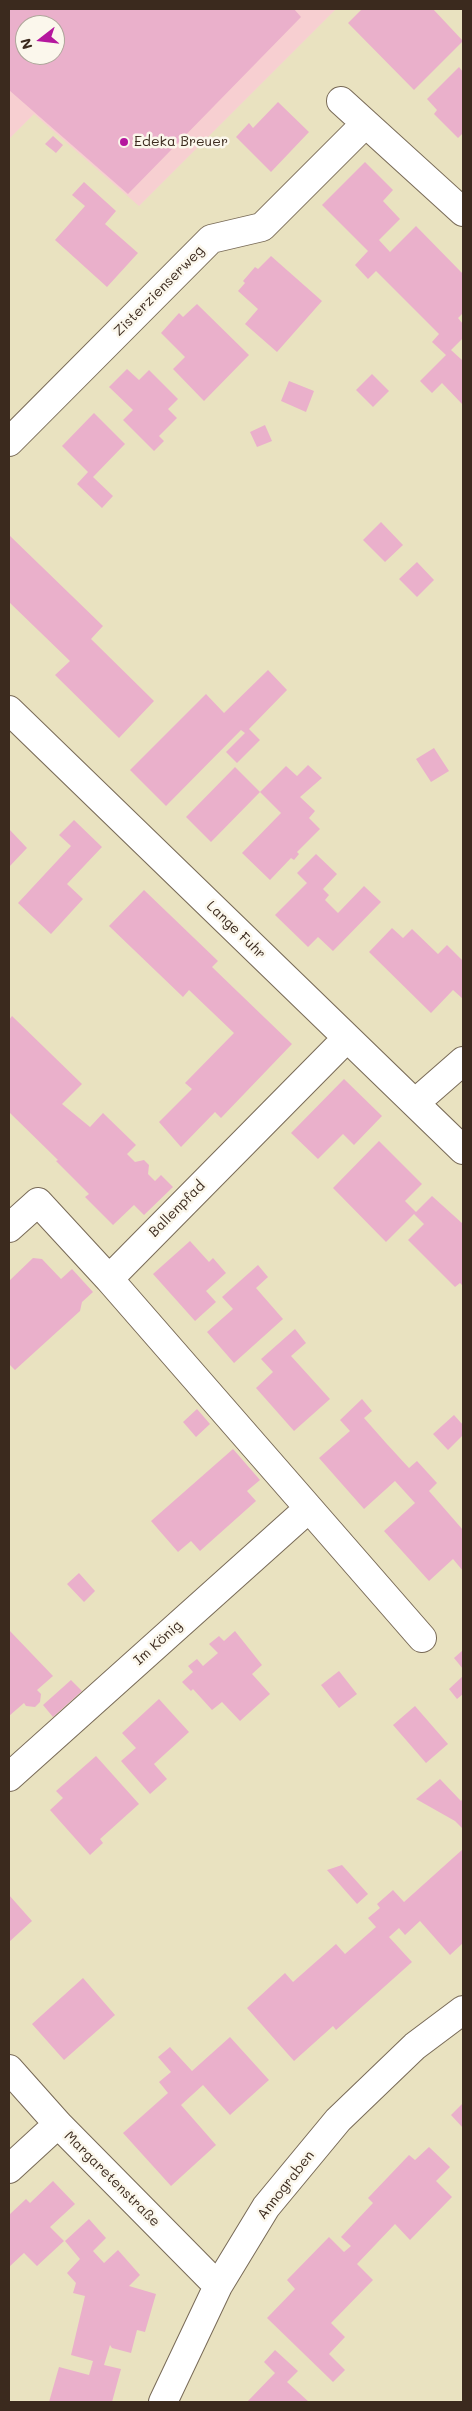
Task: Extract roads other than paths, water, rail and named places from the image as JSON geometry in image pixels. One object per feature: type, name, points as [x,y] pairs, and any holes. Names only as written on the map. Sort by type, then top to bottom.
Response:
[{"type":"street","points":[[341,101],[463,212]]},
{"type":"street","name":"Zisterzienserweg","points":[[9,442],[211,239],[262,227],[365,124]]},
{"type":"street","name":"Lange Fuhr","points":[[9,710],[463,1150]]},
{"type":"street","name":"Ballenpfad","points":[[108,1279],[347,1038]]},
{"type":"street","points":[[415,1103],[463,1061]]},
{"type":"street","points":[[9,1228],[38,1202],[108,1279],[422,1638]]},
{"type":"street","name":"Im König","points":[[9,1777],[308,1509]]},
{"type":"street","name":"Annograben","points":[[163,2402],[218,2286],[266,2207],[338,2120],[415,2046],[463,2010]]},
{"type":"street","name":"Margaretenstraße","points":[[9,2070],[58,2124],[218,2286]]},
{"type":"street","points":[[9,2168],[58,2124]]},
{"type":"place","name":"Edeka Breuer","points":[[124,142]]}]
